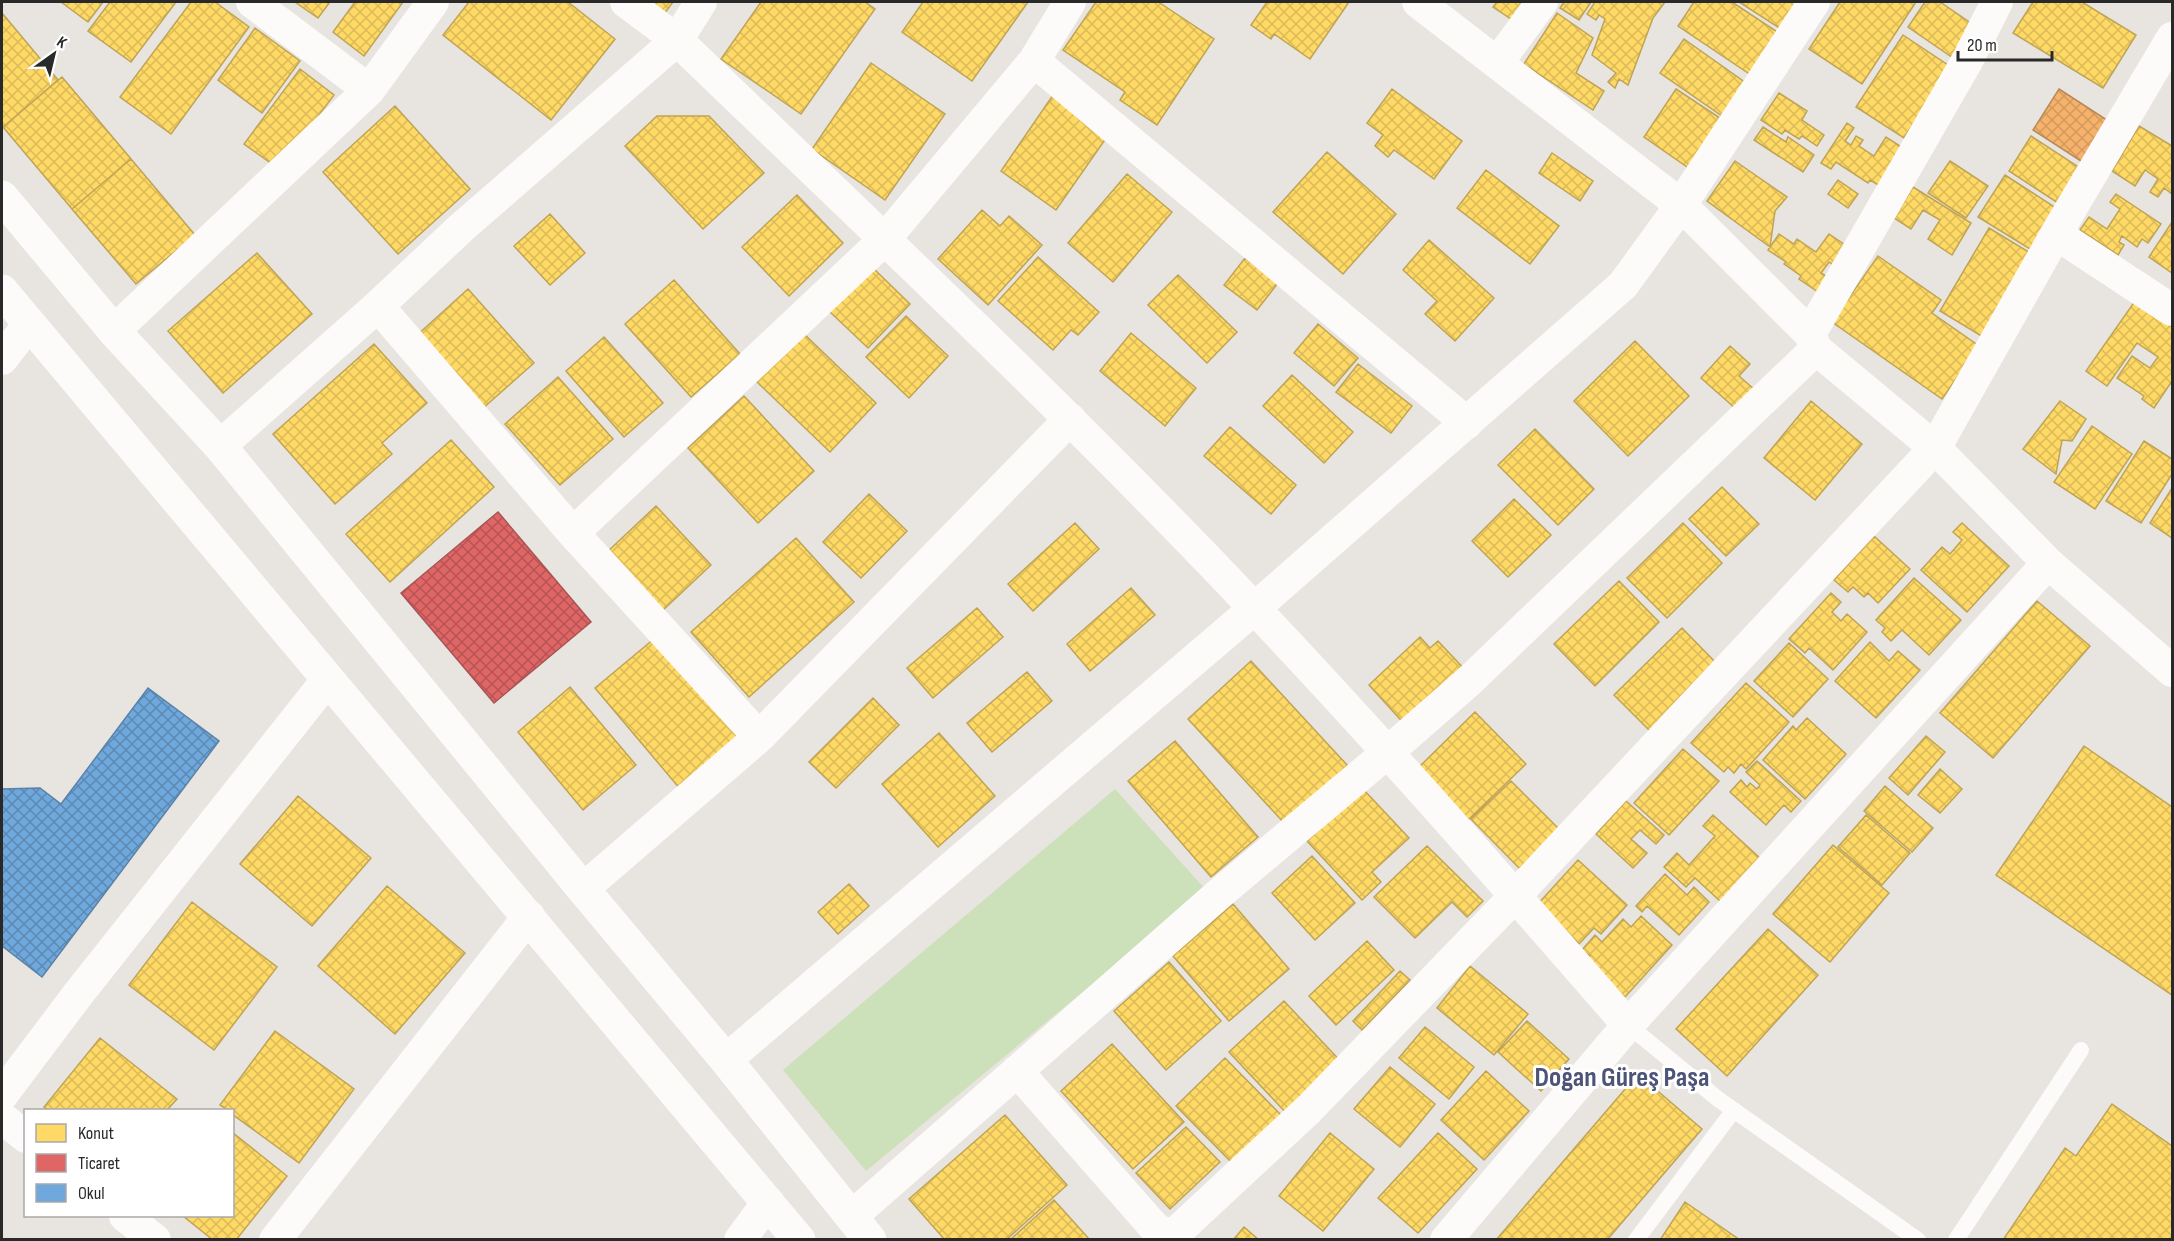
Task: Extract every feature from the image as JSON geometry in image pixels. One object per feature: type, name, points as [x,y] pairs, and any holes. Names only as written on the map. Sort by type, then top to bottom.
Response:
[{"type":"main road","points":[[2,197],[114,331],[219,446],[582,890],[726,1060],[861,1228]]},
{"type":"main road","points":[[2,291],[799,1239]]},
{"type":"street","points":[[252,2],[369,90]]},
{"type":"street","points":[[114,331],[369,90],[433,2]]},
{"type":"street","points":[[626,2],[677,40],[1070,419],[1255,608],[1388,752],[1628,1025]]},
{"type":"street","points":[[219,446],[378,306],[461,228],[677,40],[701,2]]},
{"type":"street","points":[[573,533],[884,240],[1034,61],[1070,2]]},
{"type":"street","points":[[1418,2],[1681,205],[1813,342],[1935,448],[2048,563],[2172,671]]},
{"type":"street","points":[[1498,62],[1542,2]]},
{"type":"street","points":[[726,1060],[1255,608],[1623,285],[1681,205],[1814,2]]},
{"type":"street","points":[[861,1228],[1017,1071],[1219,894],[1468,682],[1813,342],[1997,2]]},
{"type":"street","points":[[1017,1071],[1154,1227],[1169,1238],[1179,1230],[1309,1109],[1515,896],[1935,448],[2056,234],[2172,38]]},
{"type":"street","points":[[1034,61],[1467,423]]},
{"type":"street","points":[[2056,234],[2172,310]]},
{"type":"street","points":[[378,306],[573,533],[759,736]]},
{"type":"street","points":[[2,359],[29,324]]},
{"type":"street","points":[[582,890],[759,736],[1070,419]]},
{"type":"street","points":[[1446,1239],[1628,1025],[2048,563]]},
{"type":"street","points":[[2,1095],[79,993],[328,679]]},
{"type":"street","points":[[275,1239],[529,916]]},
{"type":"street","points":[[2,1118],[24,1135]]},
{"type":"street","points":[[740,1239],[768,1202]]},
{"type":"street","points":[[128,1217],[155,1239]]},
{"type":"lane","points":[[1628,1025],[1734,1110],[1918,1239]]},
{"type":"lane","points":[[1956,1239],[2081,1050]]},
{"type":"lane","points":[[1636,1239],[1734,1110]]},
{"type":"green space","points":[[1115,789],[1206,890],[866,1171],[783,1070]]},
{"type":"building: Konut","points":[[61,2],[103,2],[88,22]]},
{"type":"building: Konut","points":[[110,2],[176,2],[131,62],[88,31]]},
{"type":"building: Konut","points":[[191,2],[215,2],[249,27],[171,134],[120,97]]},
{"type":"building: Konut","points":[[295,2],[330,2],[318,18]]},
{"type":"building: Konut","points":[[355,2],[403,2],[364,56],[333,32]]},
{"type":"building: Konut","points":[[469,2],[568,2],[615,39],[551,120],[443,35]]},
{"type":"building: Konut","points":[[646,2],[673,2],[664,14]]},
{"type":"building: Konut","points":[[761,2],[865,2],[875,9],[801,114],[721,59]]},
{"type":"building: Konut","points":[[923,2],[1028,2],[972,81],[902,32]]},
{"type":"building: Konut","points":[[1096,2],[1161,2],[1214,39],[1157,125],[1120,100],[1125,92],[1063,50]]},
{"type":"building: Konut","points":[[1267,2],[1349,2],[1310,59],[1274,34],[1271,39],[1251,25]]},
{"type":"building: Konut","points":[[1497,2],[1527,2],[1514,21],[1493,7]]},
{"type":"building: Konut","points":[[1564,2],[1591,2],[1579,20],[1560,8]]},
{"type":"building: Konut","points":[[1595,2],[1665,2],[1653,18],[1628,85],[1619,79],[1615,88],[1608,82],[1616,73],[1592,55],[1605,19],[1599,15],[1596,20],[1587,14]]},
{"type":"building: Konut","points":[[1694,2],[1732,2],[1779,33],[1751,75],[1678,26]]},
{"type":"building: Konut","points":[[1739,2],[1800,2],[1781,29]]},
{"type":"building: Konut","points":[[1840,2],[1916,2],[1862,84],[1809,49]]},
{"type":"building: Konut","points":[[1925,2],[1940,2],[1978,28],[1956,60],[1908,27]]},
{"type":"building: Konut","points":[[2033,2],[2082,2],[2136,35],[2103,88],[2013,33]]},
{"type":"building: Konut","points":[[2,13],[58,80],[3,127],[2,125]]},
{"type":"building: Konut","points":[[1557,13],[1593,38],[1576,73],[1604,91],[1593,110],[1524,64]]},
{"type":"building: Konut","points":[[255,28],[300,61],[262,113],[218,80]]},
{"type":"building: Konut","points":[[1903,35],[1951,67],[1904,138],[1856,107]]},
{"type":"building: Konut","points":[[1684,39],[1746,83],[1722,116],[1660,73]]},
{"type":"building: Konut","points":[[871,63],[945,114],[885,200],[812,149]]},
{"type":"building: Konut","points":[[300,69],[334,95],[279,169],[244,144]]},
{"type":"building: Konut","points":[[62,77],[131,159],[72,209],[3,127]]},
{"type":"building: Konut","points":[[1392,89],[1462,141],[1434,179],[1394,150],[1388,157],[1375,146],[1383,135],[1367,123]]},
{"type":"building: Konut","points":[[1676,89],[1723,120],[1690,169],[1644,137]]},
{"type":"building: Konut","points":[[1779,93],[1807,111],[1802,120],[1824,135],[1817,146],[1802,136],[1799,139],[1785,130],[1782,134],[1761,120]]},
{"type":"building: Konut","points":[[1053,95],[1109,134],[1056,210],[1001,171]]},
{"type":"building: Konut","points":[[395,106],[470,189],[398,254],[323,172]]},
{"type":"building: Konut","points":[[657,116],[709,116],[764,173],[703,229],[625,146]]},
{"type":"building: Konut","points":[[1847,123],[1854,128],[1845,141],[1851,145],[1856,136],[1863,140],[1859,146],[1874,156],[1886,137],[1903,148],[1880,186],[1870,180],[1868,183],[1836,162],[1831,169],[1821,163]]},
{"type":"building: Konut","points":[[2139,126],[2172,146],[2172,194],[2164,188],[2158,197],[2150,192],[2158,179],[2145,170],[2135,186],[2112,171]]},
{"type":"building: Konut","points":[[1763,127],[1786,142],[1788,137],[1814,155],[1803,172],[1754,140]]},
{"type":"building: Konut","points":[[2031,136],[2080,168],[2058,203],[2009,171]]},
{"type":"building: Konut","points":[[1327,152],[1396,214],[1343,274],[1273,212]]},
{"type":"building: Konut","points":[[1552,153],[1593,181],[1580,201],[1539,173]]},
{"type":"building: Konut","points":[[131,159],[195,235],[136,284],[72,209]]},
{"type":"building: Konut","points":[[1735,161],[1787,197],[1775,211],[1770,247],[1707,201]]},
{"type":"building: Konut","points":[[1950,161],[1988,186],[1966,218],[1928,193]]},
{"type":"building: Konut","points":[[1486,170],[1559,226],[1530,264],[1457,208]]},
{"type":"building: Konut","points":[[1127,174],[1172,212],[1113,282],[1068,243]]},
{"type":"building: Konut","points":[[2005,175],[2056,208],[2030,249],[1978,217]]},
{"type":"building: Konut","points":[[1838,180],[1858,194],[1848,208],[1828,194]]},
{"type":"building: Konut","points":[[1913,187],[1971,223],[1952,255],[1928,239],[1940,220],[1923,210],[1911,229],[1894,218]]},
{"type":"building: Konut","points":[[2116,194],[2161,224],[2148,243],[2142,239],[2137,247],[2122,236],[2119,242],[2124,245],[2118,255],[2080,230],[2089,217],[2107,229],[2120,209],[2110,202]]},
{"type":"building: Konut","points":[[797,195],[843,243],[789,296],[742,247]]},
{"type":"building: Konut","points":[[982,210],[1000,226],[1009,216],[1042,245],[988,305],[938,259]]},
{"type":"building: Konut","points":[[550,214],[585,253],[550,285],[514,246]]},
{"type":"building: Konut","points":[[2172,222],[2172,273],[2149,257]]},
{"type":"building: Konut","points":[[1989,228],[2032,254],[1983,337],[1940,311]]},
{"type":"building: Konut","points":[[1779,234],[1794,244],[1797,239],[1816,252],[1829,234],[1851,249],[1838,268],[1829,262],[1821,273],[1834,281],[1824,296],[1799,279],[1801,276],[1768,250]]},
{"type":"building: Konut","points":[[1429,240],[1494,298],[1455,341],[1425,314],[1437,301],[1403,270]]},
{"type":"building: Konut","points":[[257,253],[312,314],[223,393],[168,331]]},
{"type":"building: Konut","points":[[1878,256],[1941,300],[1932,313],[1979,346],[1942,399],[1832,322]]},
{"type":"building: Konut","points":[[1038,257],[1099,312],[1078,335],[1071,330],[1053,350],[998,301]]},
{"type":"building: Konut","points":[[1245,258],[1278,283],[1257,310],[1224,285]]},
{"type":"building: Konut","points":[[871,266],[910,304],[868,348],[829,311]]},
{"type":"building: Konut","points":[[1178,275],[1237,332],[1207,363],[1148,305]]},
{"type":"building: Konut","points":[[674,280],[740,354],[691,397],[625,324]]},
{"type":"building: Konut","points":[[468,289],[534,363],[481,410],[415,337]]},
{"type":"building: Konut","points":[[2135,301],[2172,327],[2172,381],[2154,408],[2142,399],[2144,396],[2117,378],[2132,356],[2150,368],[2158,357],[2137,343],[2107,386],[2086,371]]},
{"type":"building: Konut","points":[[906,316],[948,356],[909,398],[866,357]]},
{"type":"building: Konut","points":[[1318,324],[1358,358],[1334,386],[1294,353]]},
{"type":"building: Konut","points":[[803,333],[876,403],[830,452],[756,381]]},
{"type":"building: Konut","points":[[1131,333],[1196,388],[1165,426],[1100,371]]},
{"type":"building: Konut","points":[[604,337],[663,403],[624,437],[566,371]]},
{"type":"building: Konut","points":[[1635,341],[1689,396],[1628,456],[1574,401]]},
{"type":"building: Konut","points":[[374,344],[427,403],[382,443],[392,454],[335,504],[273,434]]},
{"type":"building: Konut","points":[[1730,346],[1750,364],[1739,376],[1763,397],[1745,417],[1701,378]]},
{"type":"building: Konut","points":[[1358,364],[1412,406],[1391,433],[1336,392]]},
{"type":"building: Konut","points":[[1292,375],[1353,432],[1324,463],[1263,406]]},
{"type":"building: Konut","points":[[558,377],[613,439],[560,485],[505,424]]},
{"type":"building: Konut","points":[[744,396],[814,471],[758,523],[688,448]]},
{"type":"building: Konut","points":[[1811,401],[1862,444],[1815,500],[1764,458]]},
{"type":"building: Konut","points":[[2060,401],[2086,419],[2072,441],[2062,440],[2056,474],[2023,449]]},
{"type":"building: Konut","points":[[2092,426],[2132,454],[2095,509],[2054,482]]},
{"type":"building: Konut","points":[[1230,427],[1296,485],[1271,514],[1204,456]]},
{"type":"building: Konut","points":[[1535,429],[1594,489],[1558,525],[1498,465]]},
{"type":"building: Konut","points":[[451,440],[494,487],[390,582],[346,534]]},
{"type":"building: Konut","points":[[2144,441],[2172,459],[2172,474],[2141,523],[2106,501]]},
{"type":"building: Konut","points":[[1722,487],[1759,524],[1726,556],[1689,519]]},
{"type":"building: Konut","points":[[2172,488],[2172,538],[2150,523]]},
{"type":"building: Konut","points":[[869,494],[907,531],[861,578],[823,542]]},
{"type":"building: Konut","points":[[1514,499],[1551,535],[1508,577],[1472,541]]},
{"type":"building: Konut","points":[[656,506],[711,565],[660,613],[605,554]]},
{"type":"building: Konut","points":[[1075,523],[1099,549],[1033,611],[1008,584]]},
{"type":"building: Konut","points":[[1683,523],[1722,563],[1667,618],[1627,578]]},
{"type":"building: Konut","points":[[1962,523],[2009,566],[1967,612],[1921,570],[1942,547],[1950,554],[1962,540],[1953,532]]},
{"type":"building: Konut","points":[[1874,536],[1910,569],[1878,603],[1868,593],[1864,597],[1853,587],[1848,592],[1834,580]]},
{"type":"building: Konut","points":[[796,538],[854,602],[749,697],[691,632]]},
{"type":"building: Konut","points":[[1914,578],[1961,620],[1929,655],[1902,630],[1891,641],[1882,632],[1885,628],[1876,620]]},
{"type":"building: Konut","points":[[1619,581],[1659,622],[1595,686],[1554,644]]},
{"type":"building: Konut","points":[[1131,588],[1155,615],[1090,671],[1067,644]]},
{"type":"building: Konut","points":[[1831,593],[1841,602],[1832,612],[1841,621],[1847,614],[1867,632],[1833,670],[1809,648],[1805,653],[1789,639]]},
{"type":"building: Konut","points":[[2037,601],[2090,646],[1993,758],[1940,713]]},
{"type":"building: Konut","points":[[977,608],[1003,637],[933,698],[907,668]]},
{"type":"building: Konut","points":[[1682,628],[1722,669],[1655,736],[1614,695]]},
{"type":"building: Konut","points":[[1420,637],[1430,648],[1438,641],[1468,673],[1408,728],[1369,685]]},
{"type":"building: Konut","points":[[655,638],[741,740],[681,790],[595,688]]},
{"type":"building: Konut","points":[[1870,642],[1889,661],[1898,651],[1920,670],[1876,718],[1835,681]]},
{"type":"building: Konut","points":[[1789,643],[1828,679],[1793,717],[1754,681]]},
{"type":"building: Konut","points":[[1251,661],[1348,766],[1285,824],[1188,719]]},
{"type":"building: Konut","points":[[1027,672],[1052,701],[992,752],[967,723]]},
{"type":"building: Konut","points":[[1746,683],[1789,722],[1746,769],[1741,764],[1734,773],[1728,767],[1724,772],[1691,743]]},
{"type":"building: Konut","points":[[570,687],[636,765],[583,810],[518,732]]},
{"type":"building: Konut","points":[[873,698],[899,725],[836,788],[809,762]]},
{"type":"building: Konut","points":[[1475,712],[1526,764],[1467,821],[1416,770]]},
{"type":"building: Konut","points":[[1807,718],[1846,754],[1805,799],[1763,760],[1793,726],[1796,730]]},
{"type":"building: Konut","points":[[939,733],[995,796],[938,847],[882,784]]},
{"type":"building: Konut","points":[[1926,736],[1945,752],[1908,795],[1889,778]]},
{"type":"building: Konut","points":[[1175,741],[1258,837],[1211,877],[1128,781]]},
{"type":"building: Konut","points":[[2084,746],[2172,807],[2172,995],[1996,875]]},
{"type":"building: Konut","points":[[1683,749],[1719,781],[1669,835],[1634,803]]},
{"type":"building: Konut","points":[[1757,761],[1801,801],[1791,812],[1784,805],[1766,825],[1730,792],[1741,780],[1747,787],[1750,783],[1757,789],[1760,785],[1746,772]]},
{"type":"building: Konut","points":[[1940,769],[1962,789],[1940,813],[1918,795]]},
{"type":"building: Konut","points":[[1511,781],[1561,831],[1521,870],[1471,819]]},
{"type":"building: Konut","points":[[1885,786],[1933,828],[1912,852],[1864,811]]},
{"type":"building: Konut","points":[[1363,789],[1409,838],[1372,872],[1381,882],[1362,900],[1307,841]]},
{"type":"building: Konut","points":[[298,796],[371,858],[312,926],[240,864]]},
{"type":"building: Konut","points":[[1626,801],[1664,835],[1656,844],[1640,830],[1631,839],[1647,853],[1633,868],[1596,834]]},
{"type":"building: Konut","points":[[1713,815],[1760,858],[1721,902],[1695,878],[1686,887],[1664,867],[1677,853],[1689,865],[1715,836],[1703,826]]},
{"type":"building: Konut","points":[[1866,815],[1910,853],[1882,885],[1838,847]]},
{"type":"building: Konut","points":[[1833,845],[1889,893],[1830,962],[1773,914]]},
{"type":"building: Konut","points":[[1427,846],[1483,901],[1467,917],[1452,902],[1415,938],[1374,897]]},
{"type":"building: Konut","points":[[1312,856],[1355,903],[1315,940],[1272,893]]},
{"type":"building: Konut","points":[[1578,860],[1627,905],[1601,934],[1594,928],[1579,944],[1537,905]]},
{"type":"building: Konut","points":[[1665,874],[1687,895],[1694,887],[1709,902],[1679,935],[1647,906],[1642,912],[1636,906]]},
{"type":"building: Konut","points":[[849,884],[869,906],[838,934],[818,912]]},
{"type":"building: Konut","points":[[387,886],[465,953],[395,1034],[318,966]]},
{"type":"building: Konut","points":[[192,902],[277,967],[214,1050],[129,985]]},
{"type":"building: Konut","points":[[1233,904],[1289,969],[1229,1021],[1173,956]]},
{"type":"building: Konut","points":[[1641,916],[1672,945],[1625,997],[1586,961],[1590,956],[1582,950],[1595,935],[1602,942],[1623,919],[1631,927]]},
{"type":"building: Konut","points":[[1768,929],[1818,975],[1727,1076],[1676,1029]]},
{"type":"building: Konut","points":[[1367,941],[1394,970],[1336,1025],[1309,996]]},
{"type":"building: Konut","points":[[1169,962],[1221,1021],[1166,1070],[1114,1011]]},
{"type":"building: Konut","points":[[1470,966],[1528,1014],[1494,1055],[1437,1008]]},
{"type":"building: Konut","points":[[1400,971],[1410,980],[1362,1030],[1353,1021]]},
{"type":"building: Konut","points":[[1284,1001],[1344,1065],[1289,1116],[1229,1052]]},
{"type":"building: Konut","points":[[1527,1021],[1569,1059],[1541,1091],[1498,1052]]},
{"type":"building: Konut","points":[[1425,1027],[1474,1067],[1449,1099],[1399,1058]]},
{"type":"building: Konut","points":[[275,1031],[354,1089],[299,1163],[234,1115],[234,1109],[226,1109],[220,1105]]},
{"type":"building: Konut","points":[[100,1038],[177,1099],[168,1109],[47,1109],[44,1107]]},
{"type":"building: Konut","points":[[1112,1044],[1184,1122],[1133,1169],[1061,1091]]},
{"type":"building: Konut","points":[[1225,1058],[1283,1117],[1234,1165],[1176,1106]]},
{"type":"building: Konut","points":[[1390,1067],[1435,1104],[1400,1147],[1354,1109]]},
{"type":"building: Konut","points":[[1486,1071],[1529,1111],[1484,1160],[1441,1120]]},
{"type":"building: Konut","points":[[1638,1074],[1702,1129],[1607,1240],[1496,1240]]},
{"type":"building: Konut","points":[[2112,1104],[2172,1146],[2172,1240],[2003,1240],[2065,1148],[2076,1156]]},
{"type":"building: Konut","points":[[1005,1115],[1067,1185],[1006,1240],[945,1240],[909,1199]]},
{"type":"building: Konut","points":[[1186,1127],[1220,1162],[1170,1209],[1136,1173]]},
{"type":"building: Konut","points":[[1330,1133],[1374,1169],[1323,1231],[1279,1196]]},
{"type":"building: Konut","points":[[1438,1133],[1477,1169],[1418,1233],[1378,1198]]},
{"type":"building: Konut","points":[[234,1134],[287,1176],[236,1240],[213,1240],[184,1217],[234,1217]]},
{"type":"building: Konut","points":[[1054,1200],[1090,1240],[1010,1240]]},
{"type":"building: Konut","points":[[1685,1202],[1740,1240],[1660,1240]]},
{"type":"building: Konut","points":[[1244,1227],[1259,1240],[1233,1240]]},
{"type":"building: Ticaret","points":[[498,512],[591,622],[494,703],[401,593]]},
{"type":"building: Okul","points":[[148,688],[219,741],[42,977],[2,946],[2,789],[40,788],[61,804]]},
{"type":"building: Sağlık","points":[[2059,89],[2113,124],[2087,165],[2033,130]]},
{"type":"district","name":"Doğan Güreş Paşa","points":[[1622,1076]]}]
